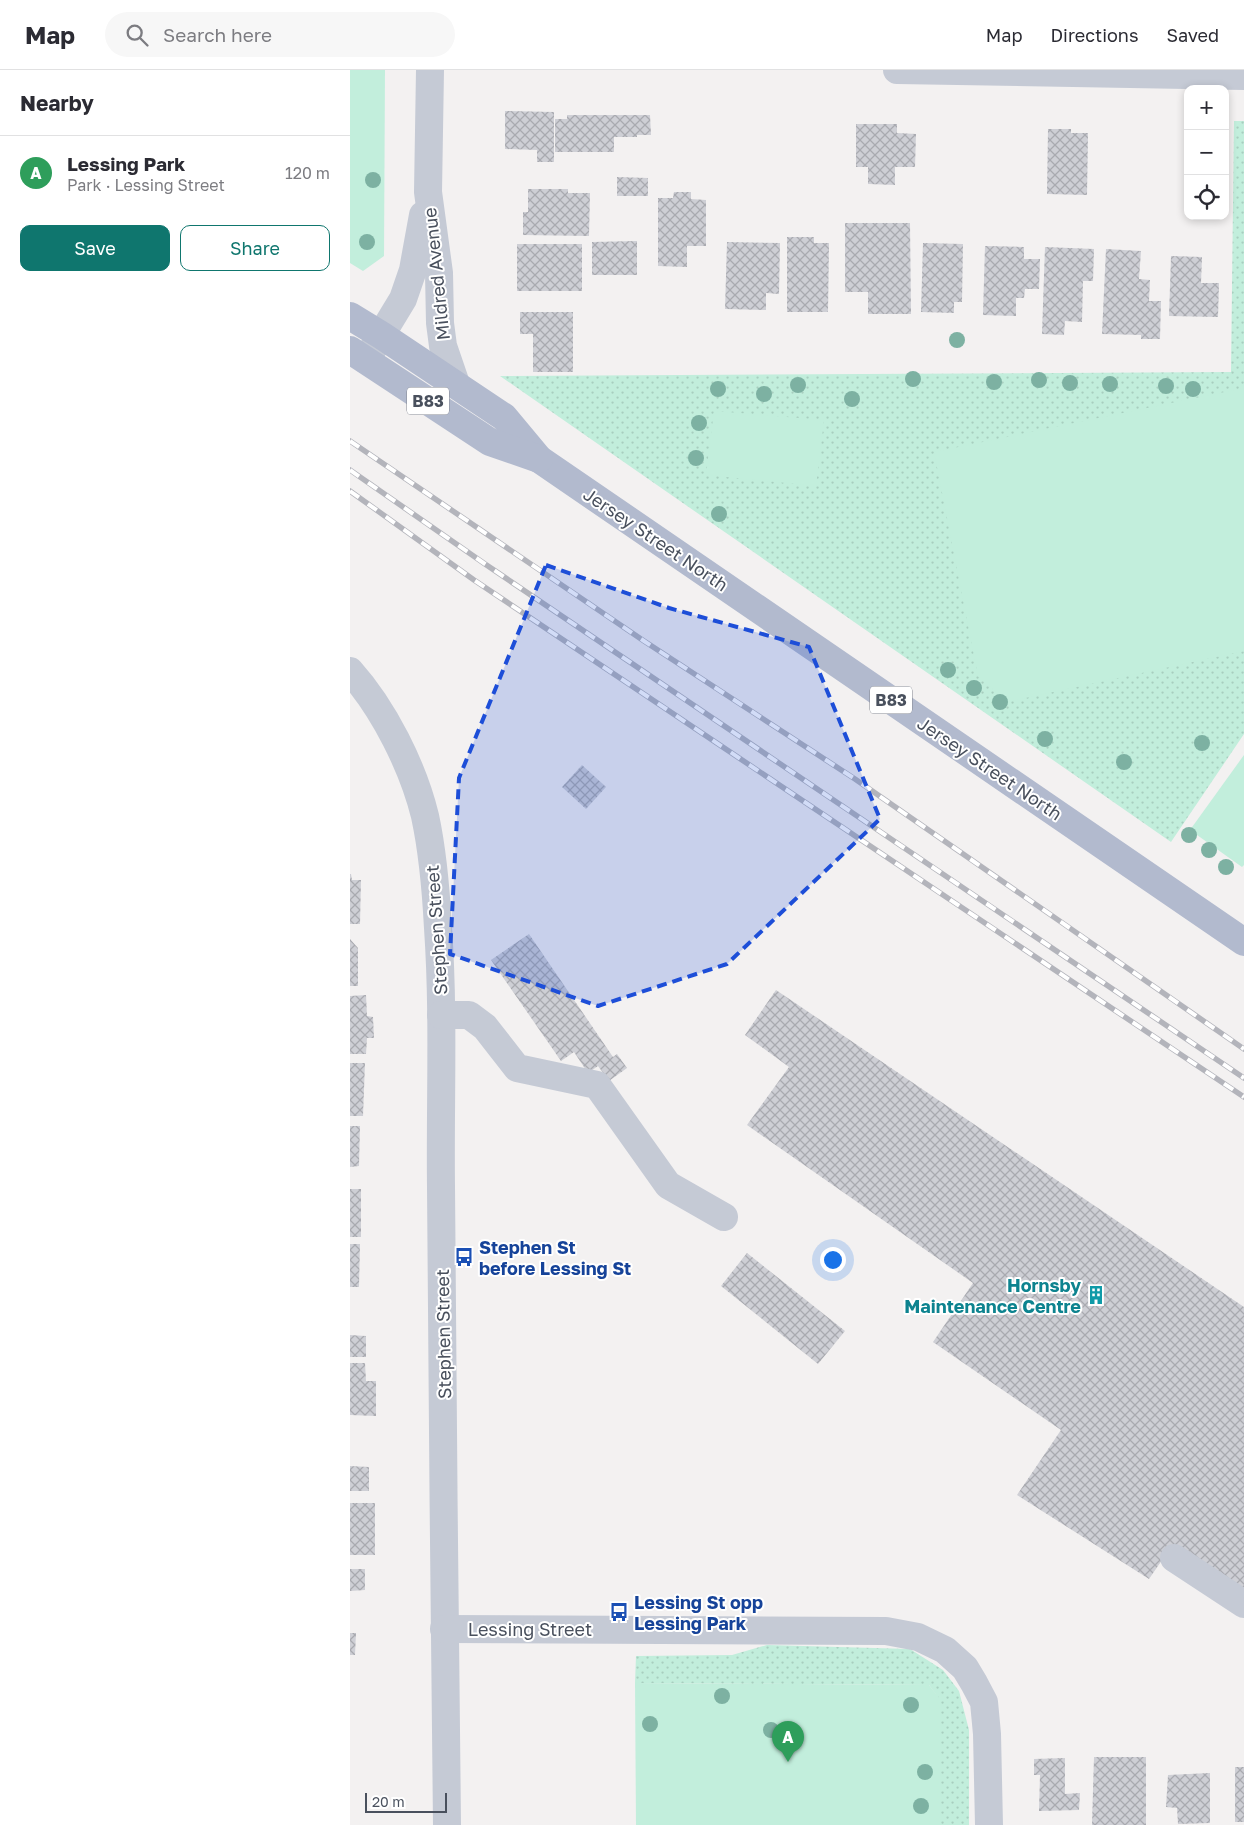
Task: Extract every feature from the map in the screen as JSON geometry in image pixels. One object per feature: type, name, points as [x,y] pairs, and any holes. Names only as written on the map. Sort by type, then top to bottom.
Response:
[{"type":"main road","name":"Jersey Street North","points":[[350,316],[381,334],[504,418],[539,459],[1244,942]]},
{"type":"main road","name":"Jersey Street North","points":[[358,355],[490,442],[539,459]]},
{"type":"street","name":"Mildred Avenue","points":[[430,70],[428,192],[439,273],[440,323],[443,346],[456,384]]},
{"type":"street","points":[[897,70],[1244,76]]},
{"type":"street","name":"Mildred Avenue","points":[[358,355],[381,334],[402,299],[413,270],[428,192]]},
{"type":"street","name":"Stephen Street","points":[[350,671],[377,705],[398,744],[425,815],[435,874],[441,1015],[444,1629],[447,1825]]},
{"type":"street","points":[[441,1015],[469,1014],[485,1027],[518,1068],[597,1085],[668,1185],[724,1217]]},
{"type":"street","points":[[1174,1558],[1244,1604]]},
{"type":"street","name":"Lessing Street","points":[[444,1629],[886,1631],[918,1637],[945,1650],[965,1668],[984,1702],[987,1734],[989,1825]]},
{"type":"highlighted area","points":[[546,565],[669,608],[809,647],[880,819],[727,964],[598,1006],[450,954],[459,778]]},
{"type":"green space","points":[[350,70],[385,70],[384,256],[363,271],[350,263]]},
{"type":"green space","points":[[1234,121],[1244,121],[1244,734],[1171,842],[500,376],[1231,372]]},
{"type":"green space","points":[[1244,388],[1244,651],[1007,702],[978,676],[934,452]]},
{"type":"green space","points":[[714,411],[824,420],[816,486],[706,475]]},
{"type":"green space","points":[[1244,755],[1244,865],[1242,867],[1190,830]]},
{"type":"green space","points":[[767,1645],[910,1649],[943,1670],[959,1691],[969,1730],[969,1825],[940,1825],[940,1700],[929,1685],[635,1683],[636,1656],[732,1655]]},
{"type":"green space","points":[[635,1683],[929,1685],[940,1699],[940,1825],[636,1825]]},
{"type":"building","points":[[505,111],[554,112],[554,162],[537,162],[537,150],[505,149]]},
{"type":"building","points":[[567,115],[650,115],[651,135],[614,137],[614,152],[555,152],[555,119],[567,119]]},
{"type":"building","points":[[856,124],[897,124],[897,133],[916,134],[915,167],[895,167],[895,185],[868,184],[868,167],[856,167]]},
{"type":"building","points":[[1048,129],[1071,129],[1071,133],[1088,133],[1087,195],[1047,194]]},
{"type":"building","points":[[617,177],[648,178],[648,196],[617,196]]},
{"type":"building","points":[[528,189],[568,189],[568,193],[590,193],[589,236],[523,235],[523,212],[528,212]]},
{"type":"building","points":[[674,192],[691,192],[691,199],[706,200],[706,246],[687,246],[687,267],[658,266],[658,198],[673,198]]},
{"type":"building","points":[[845,223],[910,223],[911,314],[868,314],[868,292],[845,292]]},
{"type":"building","points":[[787,237],[814,237],[814,243],[829,243],[828,312],[787,312]]},
{"type":"building","points":[[637,241],[637,275],[592,275],[592,242]]},
{"type":"building","points":[[727,242],[780,243],[779,294],[766,293],[766,310],[725,309]]},
{"type":"building","points":[[923,243],[963,244],[962,302],[954,302],[954,313],[921,312]]},
{"type":"building","points":[[517,244],[582,244],[582,291],[517,291]]},
{"type":"building","points":[[985,246],[1024,247],[1024,259],[1040,259],[1039,289],[1025,289],[1024,298],[1016,298],[1016,316],[983,315]]},
{"type":"building","points":[[1045,247],[1094,249],[1093,281],[1083,281],[1082,322],[1065,321],[1064,335],[1042,334]]},
{"type":"building","points":[[1106,249],[1141,251],[1139,279],[1150,280],[1149,301],[1161,301],[1160,339],[1141,339],[1141,335],[1102,334]]},
{"type":"building","points":[[1171,256],[1202,257],[1201,283],[1219,283],[1218,317],[1169,316]]},
{"type":"building","points":[[520,312],[573,312],[573,372],[533,372],[533,334],[520,334]]},
{"type":"building","points":[[582,765],[606,787],[586,809],[562,787]]},
{"type":"building","points":[[350,874],[352,880],[361,880],[360,924],[350,924]]},
{"type":"building","points":[[529,934],[613,1057],[617,1054],[627,1068],[609,1081],[598,1066],[588,1073],[574,1052],[561,1061],[491,960]]},
{"type":"building","points":[[350,939],[358,948],[358,986],[350,986]]},
{"type":"building","name":"Hornsby Maintenance Centre","points":[[776,990],[1244,1307],[1244,1597],[1169,1550],[1149,1579],[1017,1495],[1061,1430],[933,1342],[973,1283],[747,1125],[789,1067],[745,1035]]},
{"type":"building","points":[[366,995],[367,1016],[373,1017],[374,1038],[367,1038],[366,1054],[350,1054],[350,996]]},
{"type":"building","points":[[350,1063],[365,1063],[363,1116],[350,1116]]},
{"type":"building","points":[[350,1126],[360,1126],[359,1166],[350,1167]]},
{"type":"building","points":[[350,1189],[361,1189],[361,1237],[350,1237]]},
{"type":"building","points":[[350,1244],[360,1244],[359,1287],[350,1287]]},
{"type":"building","points":[[747,1253],[845,1331],[818,1364],[721,1286]]},
{"type":"building","points":[[350,1335],[366,1336],[366,1357],[350,1357]]},
{"type":"building","points":[[350,1363],[365,1363],[366,1381],[376,1381],[376,1416],[350,1415]]},
{"type":"building","points":[[350,1466],[369,1467],[369,1491],[350,1491]]},
{"type":"building","points":[[350,1503],[375,1503],[375,1555],[350,1555]]},
{"type":"building","points":[[350,1569],[365,1569],[365,1590],[350,1591]]},
{"type":"building","points":[[350,1633],[356,1633],[355,1655],[350,1655]]},
{"type":"building","points":[[1094,1757],[1146,1757],[1146,1825],[1092,1825]]},
{"type":"building","points":[[1065,1758],[1065,1794],[1080,1793],[1079,1810],[1039,1811],[1040,1775],[1034,1775],[1034,1759]]},
{"type":"building","points":[[1235,1767],[1244,1767],[1244,1822],[1235,1822]]},
{"type":"building","points":[[1210,1773],[1210,1823],[1178,1824],[1177,1808],[1166,1807],[1168,1775]]},
{"type":"railway","points":[[350,441],[644,641],[855,779],[1244,1049]]},
{"type":"railway","points":[[350,470],[485,564],[1244,1078]]},
{"type":"railway","points":[[350,491],[474,580],[1244,1097]]},
{"type":"place","name":"Stephen St before Lessing St","points":[[464,1257]]},
{"type":"place","name":"Hornsby Maintenance Centre","points":[[1096,1295]]},
{"type":"place","name":"Lessing St opp Lessing Park","points":[[619,1612]]},
{"type":"place","name":"Lessing Park","points":[[788,1762]]}]
